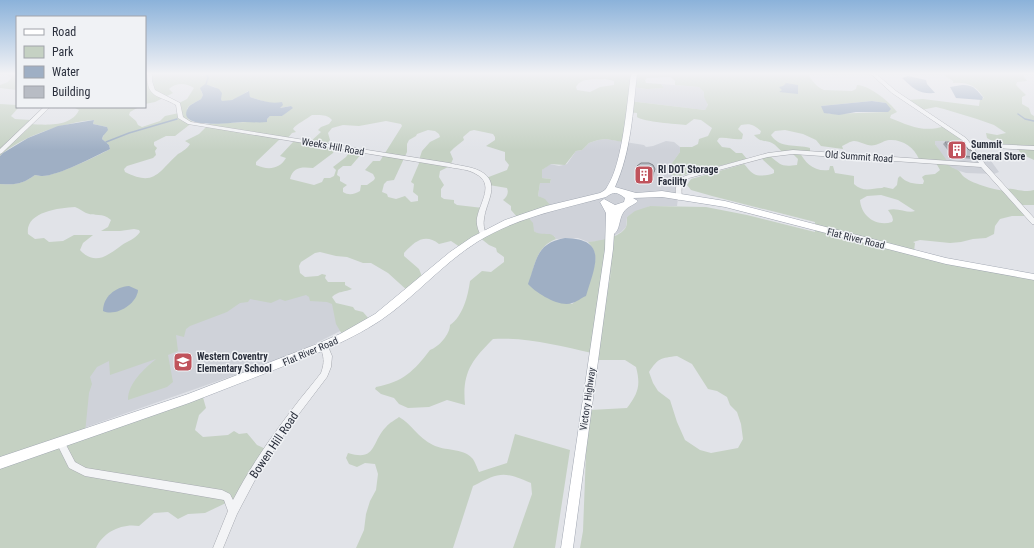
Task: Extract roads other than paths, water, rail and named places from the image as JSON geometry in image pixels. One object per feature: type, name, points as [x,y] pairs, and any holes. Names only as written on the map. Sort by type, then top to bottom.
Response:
[{"type":"main road","name":"Victory Highway","points":[[566,548],[608,250],[610,213],[606,198],[613,184],[621,156],[630,99]]},
{"type":"main road","name":"Victory Highway","points":[[608,250],[618,213],[626,205],[629,197],[621,185],[621,156]]},
{"type":"main road","name":"Flat River Road","points":[[0,463],[189,398],[266,369],[343,337],[378,317],[407,294],[452,254],[483,234],[508,222],[549,208],[595,202],[625,193],[636,196],[662,194],[679,198]]},
{"type":"main road","name":"Flat River Road","points":[[606,198],[615,207],[654,198],[698,200],[739,208],[960,264],[1034,277]]},
{"type":"street","name":"Weeks Hill Road","points":[[167,99],[178,104],[181,118],[190,123],[449,165],[480,174],[484,176],[490,188],[479,223],[483,234]]},
{"type":"street","points":[[904,99],[970,144],[983,165],[1034,222]]},
{"type":"street","points":[[0,152],[46,108]]},
{"type":"street","points":[[970,144],[1034,148]]},
{"type":"street","name":"Old Summit Road","points":[[679,198],[680,184],[687,177],[785,152],[983,165]]},
{"type":"street","name":"Bowen Hill Road","points":[[218,548],[233,511],[254,474],[278,436],[324,375],[328,360],[324,346]]},
{"type":"street","points":[[60,442],[72,465],[85,472],[222,495],[228,497],[233,511]]},
{"type":"water","points":[[201,99],[221,99],[222,101],[235,99],[255,99],[262,101],[282,102],[283,105],[280,108],[291,106],[293,108],[282,116],[270,116],[267,119],[267,122],[208,124],[190,120],[186,115],[188,108]]},
{"type":"water","points":[[963,99],[982,99],[982,100]]},
{"type":"water","points":[[872,101],[886,103],[891,109],[888,112],[856,112],[839,115],[824,113],[821,106]]},
{"type":"water","points":[[94,120],[93,124],[107,127],[108,130],[102,139],[109,145],[110,149],[76,166],[56,173],[41,176],[35,175],[19,183],[0,184],[0,156],[3,153],[28,138],[58,126]]},
{"type":"water","points":[[565,238],[588,243],[593,249],[595,256],[593,274],[586,296],[576,302],[567,304],[548,299],[528,284],[536,260],[543,248],[555,240]]},
{"type":"water","points":[[129,286],[138,290],[137,295],[130,304],[120,311],[103,311],[105,301],[111,294],[119,288]]},
{"type":"waterway","points":[[1018,114],[1025,119],[1034,121]]},
{"type":"waterway","points":[[106,142],[129,133],[177,119]]},
{"type":"place","name":"Summit General Store","points":[[957,150]]},
{"type":"place","name":"RI DOT Storage Facility","points":[[644,175]]},
{"type":"place","name":"Western Coventry Elementary School","points":[[183,362]]}]
